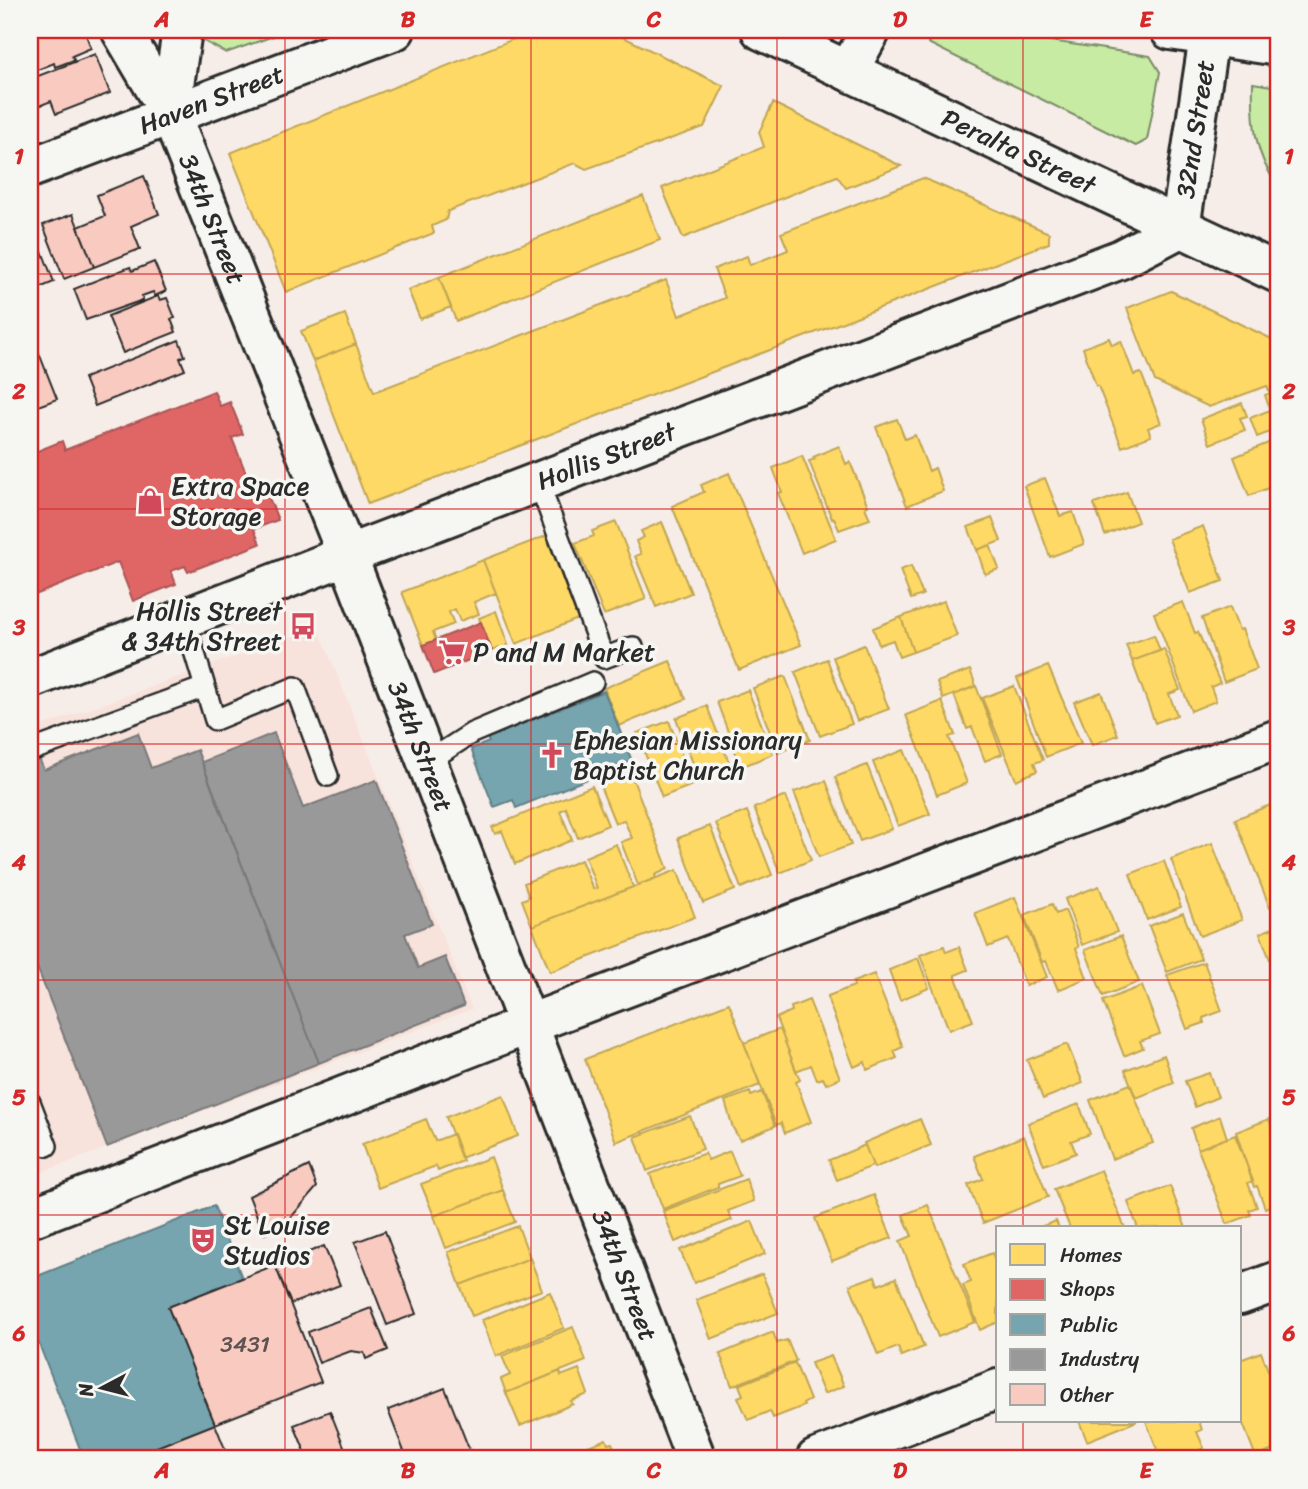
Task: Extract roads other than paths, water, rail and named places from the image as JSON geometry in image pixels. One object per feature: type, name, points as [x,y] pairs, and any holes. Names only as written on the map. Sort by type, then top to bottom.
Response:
[{"type":"street","name":"34th Street","points":[[121,30],[170,113],[347,555],[696,1459]]},
{"type":"street","points":[[170,113],[182,30]]},
{"type":"street","name":"Haven Street","points":[[30,168],[395,30]]},
{"type":"street","name":"Peralta Street","points":[[761,30],[1278,273]]},
{"type":"street","points":[[848,71],[871,30]]},
{"type":"street","points":[[1170,30],[1210,33],[1278,46]]},
{"type":"street","name":"32nd Street","points":[[1180,228],[1210,33]]},
{"type":"street","name":"Hollis Street","points":[[30,679],[538,481],[1121,259],[1180,228]]},
{"type":"street","points":[[30,1218],[1278,739]]},
{"type":"street","points":[[1242,1294],[1278,1280]]},
{"type":"street","points":[[816,1459],[996,1390]]},
{"type":"lane","points":[[538,481],[604,658],[634,647]]},
{"type":"lane","points":[[184,618],[215,720],[295,687],[328,776]]},
{"type":"lane","points":[[427,762],[472,733],[593,682]]},
{"type":"lane","points":[[30,751],[205,687]]},
{"type":"lane","points":[[30,1102],[47,1146]]},
{"type":"place","name":"Extra Space Storage","points":[[150,501]]},
{"type":"place","name":"Hollis Street & 34th Street","points":[[303,626]]},
{"type":"place","name":"P and M Market","points":[[452,652]]},
{"type":"place","name":"Ephesian Missionary Baptist Church","points":[[552,755]]},
{"type":"place","name":"St Louise Studios","points":[[203,1240]]}]
